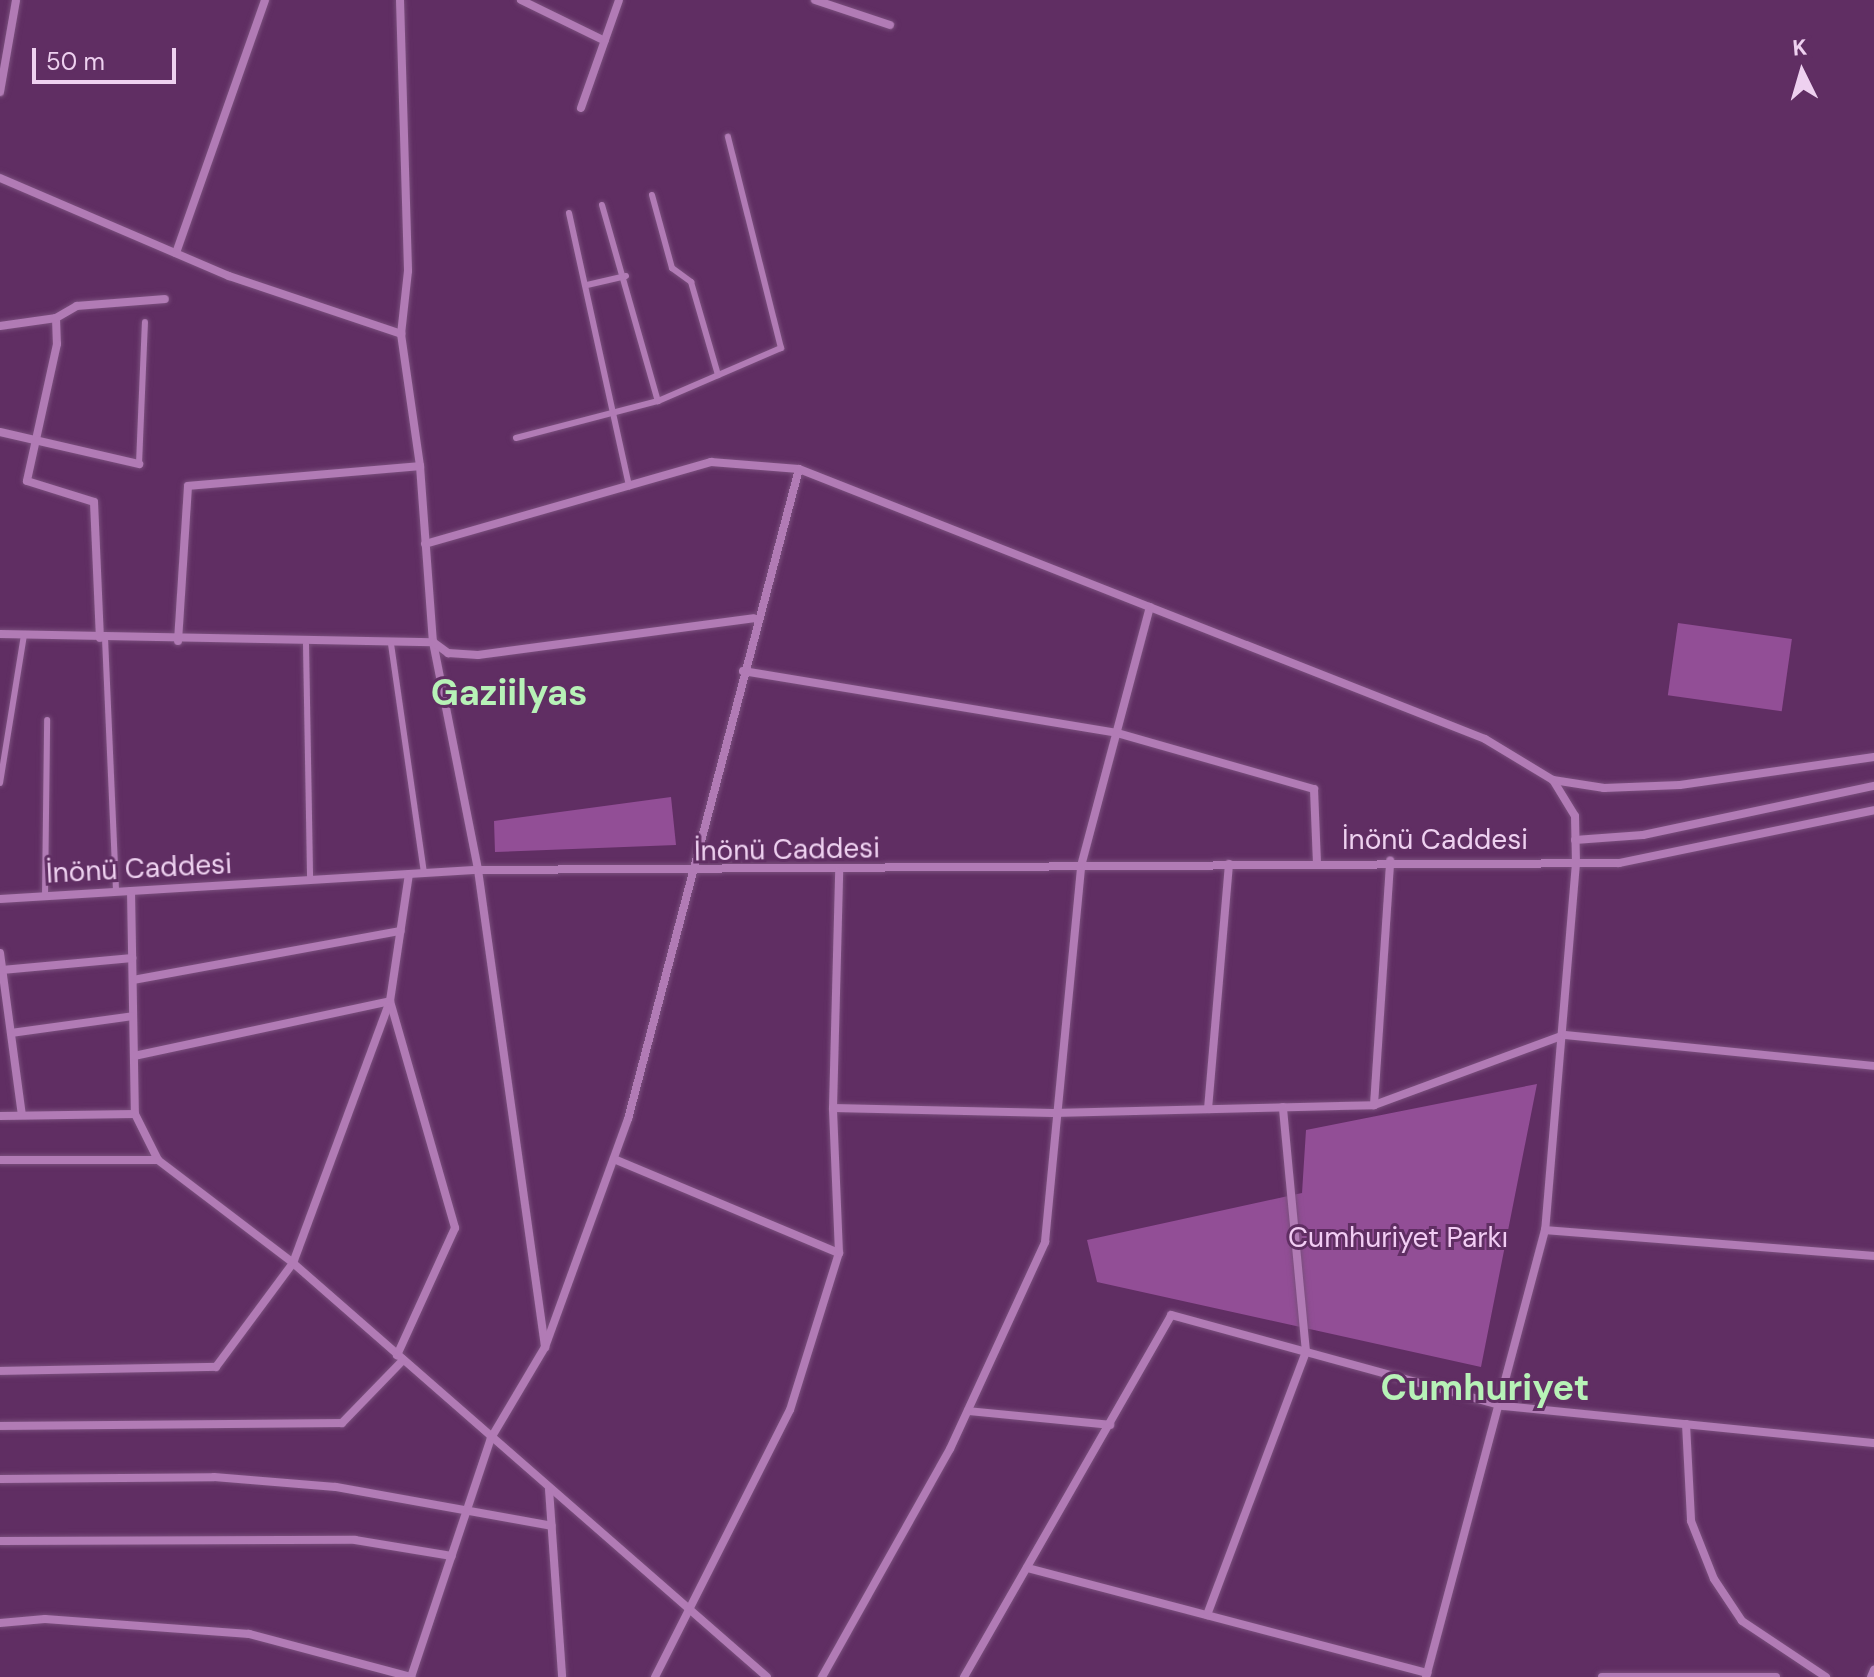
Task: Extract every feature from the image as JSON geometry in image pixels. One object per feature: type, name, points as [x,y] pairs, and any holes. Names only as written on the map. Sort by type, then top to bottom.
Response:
[{"type":"street","points":[[0,92],[16,0]]},
{"type":"street","points":[[176,253],[265,0]]},
{"type":"street","points":[[400,0],[408,271],[401,334],[420,466],[433,642],[478,870],[545,1347]]},
{"type":"street","points":[[521,0],[605,41]]},
{"type":"street","points":[[581,108],[619,0]]},
{"type":"street","points":[[815,0],[890,25]]},
{"type":"street","points":[[0,178],[176,253],[401,334]]},
{"type":"street","points":[[0,326],[56,318],[77,306],[165,299]]},
{"type":"street","points":[[56,318],[27,481],[94,502],[102,638]]},
{"type":"street","points":[[0,432],[139,464]]},
{"type":"street","points":[[425,544],[711,462],[799,469],[1485,739],[1553,780],[1604,788],[1680,785],[1874,757]]},
{"type":"street","points":[[178,641],[188,486],[420,466]]},
{"type":"street","points":[[0,1623],[45,1619],[249,1634],[411,1677],[491,1438],[545,1347],[614,1159],[697,874],[754,618],[799,469]]},
{"type":"street","points":[[822,1677],[968,1411],[1045,1242],[1057,1167],[1053,1113],[1081,866],[1150,607]]},
{"type":"street","points":[[0,634],[306,644],[433,642],[448,653],[478,655],[754,618]]},
{"type":"street","points":[[743,671],[1117,733],[1314,789],[1317,863]]},
{"type":"street","points":[[1027,1568],[1426,1675],[1503,1406],[1545,1230],[1564,1035],[1576,863],[1575,816],[1553,780]]},
{"type":"street","points":[[1575,840],[1643,835],[1874,786]]},
{"type":"street","name":"İnönü Caddesi","points":[[0,899],[478,870],[697,874],[1390,861],[1619,863],[1874,810]]},
{"type":"street","points":[[1374,1105],[1390,861]]},
{"type":"street","points":[[1208,1109],[1229,864]]},
{"type":"street","points":[[655,1677],[691,1616],[790,1410],[839,1253],[833,1108],[839,871]]},
{"type":"street","points":[[0,1371],[216,1367],[293,1263],[390,1001],[409,874]]},
{"type":"street","points":[[131,891],[135,1114],[158,1160],[293,1263],[691,1616],[767,1677]]},
{"type":"street","points":[[133,980],[401,931]]},
{"type":"street","points":[[0,953],[22,1115]]},
{"type":"street","points":[[2,970],[132,958]]},
{"type":"street","points":[[134,1056],[390,1001]]},
{"type":"street","points":[[0,1426],[342,1423],[400,1358],[455,1228],[390,1001]]},
{"type":"street","points":[[11,1033],[133,1016]]},
{"type":"street","points":[[833,1108],[1053,1113],[1374,1105],[1564,1035],[1874,1066]]},
{"type":"street","points":[[1207,1615],[1306,1352],[1283,1107]]},
{"type":"street","points":[[0,1116],[135,1114]]},
{"type":"street","points":[[614,1159],[839,1253]]},
{"type":"street","points":[[0,1160],[158,1160]]},
{"type":"street","points":[[1545,1230],[1874,1256]]},
{"type":"street","points":[[964,1677],[1171,1315],[1503,1406],[1874,1443]]},
{"type":"street","points":[[968,1411],[1110,1425]]},
{"type":"street","points":[[1686,1424],[1691,1521],[1714,1579],[1742,1621],[1826,1677]]},
{"type":"street","points":[[0,1479],[214,1477],[468,1508],[552,1526]]},
{"type":"street","points":[[549,1488],[562,1677]]},
{"type":"street","points":[[0,1541],[355,1540],[452,1556]]},
{"type":"street","points":[[1871,1677],[1874,1670]]},
{"type":"street","points":[[1602,1677],[1776,1677]]},
{"type":"lane","points":[[516,438],[658,401],[781,348],[728,137]]},
{"type":"lane","points":[[652,195],[672,268],[691,282],[718,375]]},
{"type":"lane","points":[[602,205],[626,276],[658,401]]},
{"type":"lane","points":[[569,213],[587,285],[610,414],[629,486]]},
{"type":"lane","points":[[587,285],[626,276]]},
{"type":"lane","points":[[139,464],[145,322]]},
{"type":"lane","points":[[0,783],[24,635]]},
{"type":"lane","points":[[102,638],[116,892]]},
{"type":"lane","points":[[306,644],[310,880]]},
{"type":"lane","points":[[391,644],[424,873]]},
{"type":"lane","points":[[45,896],[47,720]]},
{"type":"green space","points":[[1678,623],[1792,639],[1782,711],[1668,695]]},
{"type":"green space","points":[[671,797],[676,845],[495,852],[494,821]]},
{"type":"green space","name":"Cumhuriyet Parkı","points":[[1537,1084],[1481,1367],[1097,1282],[1087,1240],[1302,1193],[1306,1130]]},
{"type":"district","name":"Gaziilyas","points":[[509,693]]},
{"type":"district","name":"Cumhuriyet","points":[[1485,1388]]}]
